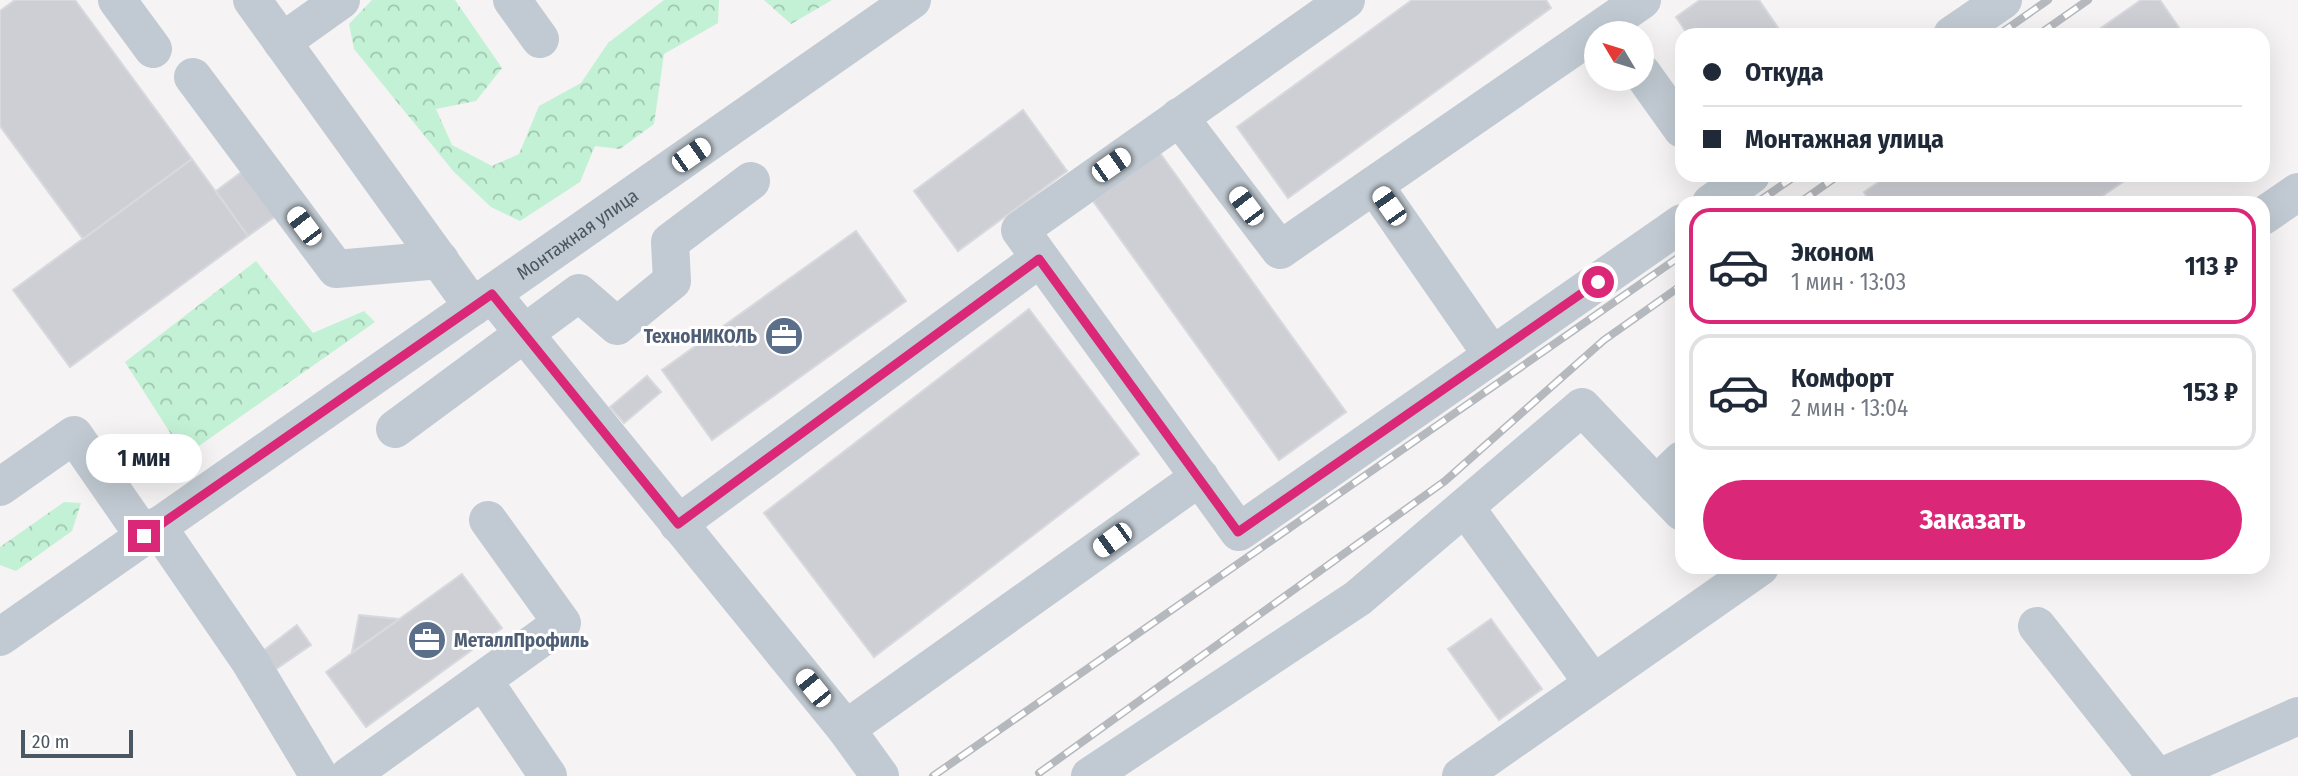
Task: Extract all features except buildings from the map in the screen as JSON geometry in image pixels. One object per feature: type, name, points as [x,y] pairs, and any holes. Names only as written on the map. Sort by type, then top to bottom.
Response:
[{"type":"street","points":[[117,0],[153,49]]},
{"type":"street","points":[[252,0],[440,260],[524,335],[846,729],[880,776]]},
{"type":"street","points":[[282,42],[341,0]]},
{"type":"street","points":[[512,0],[540,39]]},
{"type":"street","name":"Монтажная улица","points":[[0,637],[912,0]]},
{"type":"street","points":[[1346,0],[1020,230],[1238,532],[1675,228]]},
{"type":"street","points":[[1179,117],[1280,250],[1602,19],[1642,0]]},
{"type":"street","points":[[1962,28],[2003,0]]},
{"type":"street","points":[[193,77],[336,269],[440,260]]},
{"type":"street","points":[[1654,90],[1675,119]]},
{"type":"street","points":[[395,429],[579,293],[617,326],[672,281],[670,242],[751,181]]},
{"type":"street","points":[[1374,185],[1493,355]]},
{"type":"street","points":[[2270,211],[2298,192]]},
{"type":"street","points":[[678,524],[1039,259]]},
{"type":"street","points":[[1090,776],[1358,598],[1582,407],[1673,486]]},
{"type":"street","points":[[0,487],[74,435],[249,660],[319,776]]},
{"type":"street","points":[[846,729],[1200,477]]},
{"type":"street","points":[[1465,507],[1594,683]]},
{"type":"street","points":[[349,776],[562,623],[488,520]]},
{"type":"street","points":[[1461,776],[1594,683],[1742,574]]},
{"type":"street","points":[[2036,626],[2156,776]]},
{"type":"street","points":[[483,680],[548,776]]},
{"type":"street","points":[[2163,776],[2298,716]]},
{"type":"green space","points":[[372,0],[455,0],[502,68],[476,101],[436,109],[452,145],[492,166],[519,154],[539,106],[581,83],[608,43],[664,0],[719,0],[718,23],[664,54],[654,124],[620,149],[595,146],[580,182],[520,221],[491,207],[454,172],[354,49],[349,24]]},
{"type":"green space","points":[[764,0],[832,0],[791,24]]},
{"type":"green space","points":[[256,261],[313,333],[364,311],[375,322],[155,477],[151,465],[174,439],[125,362]]},
{"type":"green space","points":[[64,502],[81,503],[72,531],[16,571],[0,565],[0,547]]},
{"type":"railway","points":[[2008,28],[2048,0]]},
{"type":"railway","points":[[2048,28],[2088,0]]},
{"type":"railway","points":[[1766,196],[1787,182]]},
{"type":"railway","points":[[1809,196],[1829,182]]},
{"type":"railway","points":[[933,776],[1675,260]]},
{"type":"railway","points":[[1039,773],[1445,481],[1604,340],[1675,290]]},
{"type":"place","name":"ТехноНИКОЛЬ","points":[[784,336]]},
{"type":"place","name":"МеталлПрофиль","points":[[427,640]]},
{"type":"route","points":[[144,536],[492,294],[678,524],[1039,259],[1238,532],[1598,282]]}]
